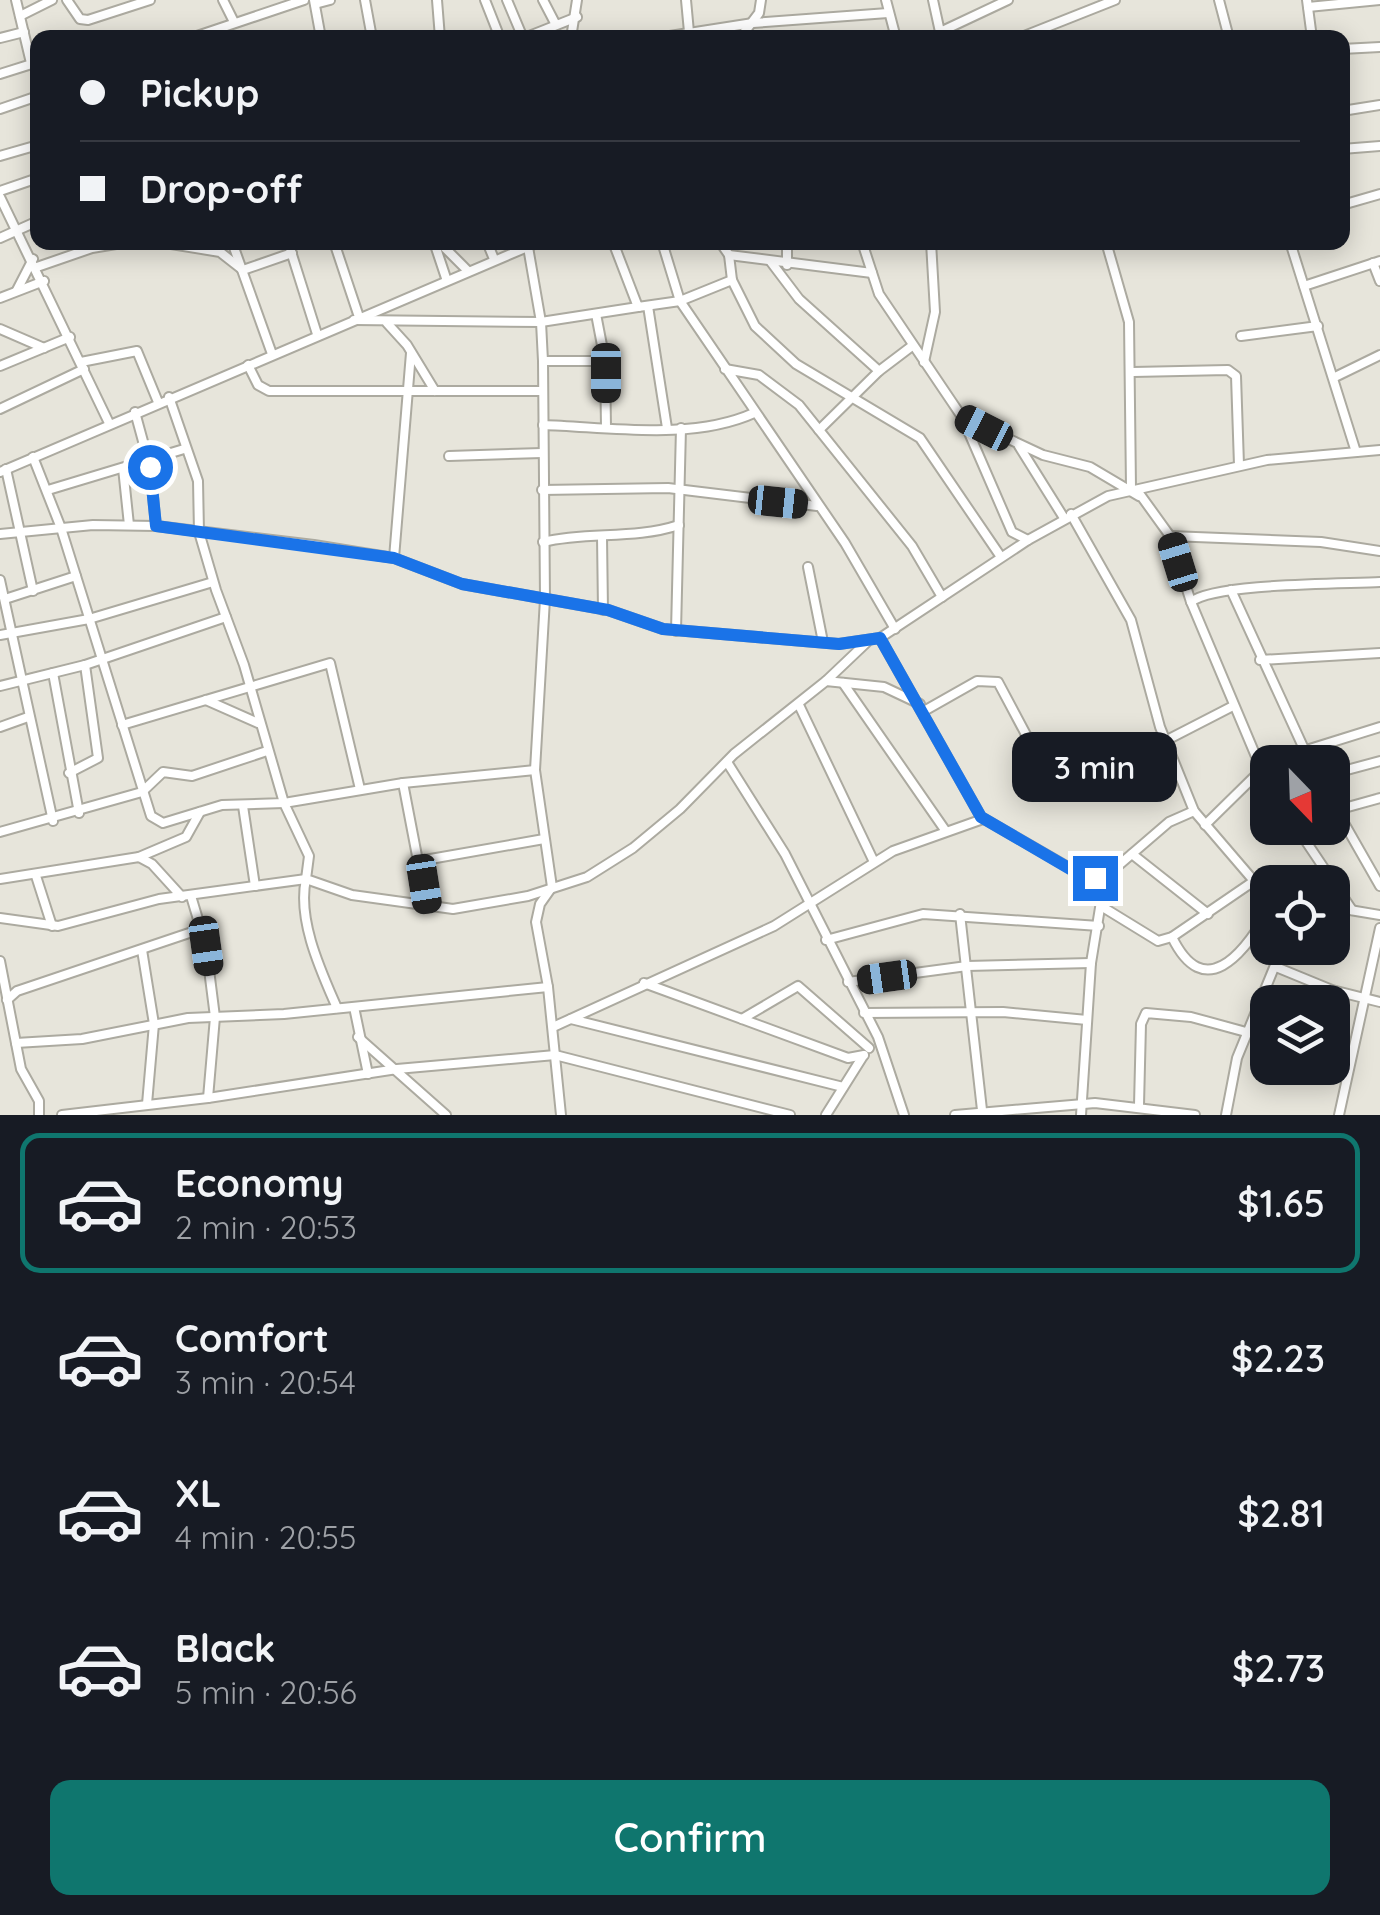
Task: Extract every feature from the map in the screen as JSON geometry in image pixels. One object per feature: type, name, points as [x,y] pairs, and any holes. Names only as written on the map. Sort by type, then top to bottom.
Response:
[{"type":"street","points":[[16,0],[30,51]]},
{"type":"street","points":[[20,16],[52,0]]},
{"type":"street","points":[[67,0],[80,19],[88,20],[150,0]]},
{"type":"street","points":[[223,0],[234,22]]},
{"type":"street","points":[[212,30],[304,0]]},
{"type":"street","points":[[318,30],[314,2],[330,0]]},
{"type":"street","points":[[364,0],[370,30]]},
{"type":"street","points":[[437,0],[439,30]]},
{"type":"street","points":[[485,0],[497,30]]},
{"type":"street","points":[[507,0],[520,30]]},
{"type":"street","points":[[544,0],[556,26]]},
{"type":"street","points":[[573,30],[577,0]]},
{"type":"street","points":[[686,0],[689,30]]},
{"type":"street","points":[[747,30],[762,0]]},
{"type":"street","points":[[886,0],[894,30]]},
{"type":"street","points":[[932,0],[940,30]]},
{"type":"street","points":[[944,30],[1008,0]]},
{"type":"street","points":[[1038,30],[1115,0]]},
{"type":"street","points":[[1219,0],[1227,30]]},
{"type":"street","points":[[1311,30],[1308,4],[1380,0]]},
{"type":"street","points":[[731,30],[753,23],[888,12]]},
{"type":"street","points":[[545,30],[577,17]]},
{"type":"street","points":[[0,38],[24,32]]},
{"type":"street","points":[[1350,49],[1380,47]]},
{"type":"street","points":[[0,74],[30,64]]},
{"type":"street","points":[[0,109],[30,99]]},
{"type":"street","points":[[1350,110],[1380,104]]},
{"type":"street","points":[[1350,148],[1380,146]]},
{"type":"street","points":[[0,156],[30,147]]},
{"type":"street","points":[[30,181],[0,194],[109,423]]},
{"type":"street","points":[[1350,203],[1380,194]]},
{"type":"street","points":[[0,238],[30,224]]},
{"type":"street","points":[[16,292],[35,263],[84,250]]},
{"type":"street","points":[[211,250],[220,252],[243,270]]},
{"type":"street","points":[[235,250],[272,354]]},
{"type":"street","points":[[243,270],[284,250]]},
{"type":"street","points":[[291,250],[317,334]]},
{"type":"street","points":[[336,250],[355,318]]},
{"type":"street","points":[[438,250],[446,278]]},
{"type":"street","points":[[445,250],[467,270]]},
{"type":"street","points":[[490,250],[494,259]]},
{"type":"street","points":[[33,591],[3,470],[396,299],[520,250]]},
{"type":"street","points":[[529,250],[542,322],[543,361],[544,599],[535,770],[552,887],[540,904],[536,922],[553,1027],[560,1115]]},
{"type":"street","points":[[617,250],[643,306],[667,428]]},
{"type":"street","points":[[664,250],[680,301],[895,628]]},
{"type":"street","points":[[725,250],[755,326],[796,364],[920,438],[1001,558]]},
{"type":"street","points":[[787,250],[787,265]]},
{"type":"street","points":[[865,250],[879,294],[962,417],[1012,532],[1023,543]]},
{"type":"street","points":[[924,362],[935,312],[931,250]]},
{"type":"street","points":[[1109,250],[1126,303],[1133,372],[1134,490]]},
{"type":"street","points":[[1293,250],[1356,452]]},
{"type":"street","points":[[729,256],[872,273]]},
{"type":"street","points":[[355,318],[387,322],[542,322],[596,314],[680,301],[732,275],[744,258]]},
{"type":"street","points":[[771,262],[799,299],[879,371]]},
{"type":"street","points":[[1304,286],[1377,262],[1380,281]]},
{"type":"street","points":[[0,298],[44,281]]},
{"type":"street","points":[[394,558],[404,413],[412,391],[409,349],[396,299]]},
{"type":"street","points":[[596,314],[605,360],[606,427]]},
{"type":"street","points":[[387,322],[435,391]]},
{"type":"street","points":[[1240,336],[1318,326]]},
{"type":"street","points":[[0,328],[44,348]]},
{"type":"street","points":[[0,366],[70,337]]},
{"type":"street","points":[[819,430],[879,371],[912,346]]},
{"type":"street","points":[[0,409],[83,366],[137,351],[158,402]]},
{"type":"street","points":[[1335,377],[1380,354]]},
{"type":"street","points":[[543,361],[605,360]]},
{"type":"street","points":[[248,365],[258,385],[270,391],[542,390]]},
{"type":"street","points":[[725,368],[759,375],[779,387],[819,430],[912,546],[942,597]]},
{"type":"street","points":[[1133,372],[1228,370],[1236,376],[1239,465]]},
{"type":"street","points":[[169,397],[198,480],[200,532],[213,582],[284,803],[308,856],[302,893],[308,928],[341,1008],[354,1022]]},
{"type":"street","points":[[135,412],[148,461],[156,526]]},
{"type":"street","points":[[543,425],[681,428],[736,422],[754,414]]},
{"type":"street","points":[[962,417],[1019,446],[1090,467],[1134,490],[1170,536],[1191,602],[1233,706],[1254,745]]},
{"type":"street","points":[[676,630],[681,428]]},
{"type":"street","points":[[1019,446],[1068,516],[1131,620],[1166,742],[1194,811],[1250,877]]},
{"type":"street","points":[[48,490],[184,449]]},
{"type":"street","points":[[0,534],[156,526],[394,558],[462,584],[603,610],[676,630],[868,642],[880,638],[1068,516],[1134,490],[1239,465],[1380,450]]},
{"type":"street","points":[[450,456],[542,453]]},
{"type":"street","points":[[1039,475],[1043,455]]},
{"type":"street","points":[[34,457],[104,659],[142,792],[157,821],[222,805],[284,803],[402,784],[535,770]]},
{"type":"street","points":[[124,468],[129,526]]},
{"type":"street","points":[[542,490],[678,490],[817,506]]},
{"type":"street","points":[[543,542],[648,535],[678,525]]},
{"type":"street","points":[[1170,536],[1321,542],[1380,551]]},
{"type":"street","points":[[602,537],[603,610]]},
{"type":"street","points":[[808,567],[823,642]]},
{"type":"street","points":[[5,599],[76,576]]},
{"type":"street","points":[[0,580],[53,821]]},
{"type":"street","points":[[0,636],[90,618],[213,582]]},
{"type":"street","points":[[1186,587],[1202,593],[1380,582]]},
{"type":"street","points":[[1231,590],[1300,745]]},
{"type":"street","points":[[1191,602],[1202,593]]},
{"type":"street","points":[[0,686],[85,666],[226,616]]},
{"type":"street","points":[[880,638],[983,819],[1084,877],[1105,877],[1169,822],[1194,811]]},
{"type":"street","points":[[0,918],[52,926],[186,896],[306,879],[352,895],[427,908],[472,908],[552,887],[608,867],[680,809],[727,762],[799,706],[868,642]]},
{"type":"street","points":[[1260,660],[1380,652]]},
{"type":"street","points":[[122,725],[330,662],[360,790]]},
{"type":"street","points":[[69,773],[98,758],[85,666]]},
{"type":"street","points":[[53,673],[79,813]]},
{"type":"street","points":[[826,681],[884,687],[922,707]]},
{"type":"street","points":[[922,707],[977,681],[998,682],[1048,776]]},
{"type":"street","points":[[843,683],[944,830]]},
{"type":"street","points":[[206,700],[258,723]]},
{"type":"street","points":[[799,706],[874,862]]},
{"type":"street","points":[[1166,742],[1233,706]]},
{"type":"street","points":[[0,727],[28,717]]},
{"type":"street","points":[[1317,745],[1380,728]]},
{"type":"street","points":[[0,832],[53,821],[142,792],[164,772],[192,776],[268,751]]},
{"type":"street","points":[[727,762],[785,854],[878,1037],[904,1115]]},
{"type":"street","points":[[1350,770],[1380,762]]},
{"type":"street","points":[[1206,825],[1250,780]]},
{"type":"street","points":[[402,784],[427,908]]},
{"type":"street","points":[[1350,803],[1380,798]]},
{"type":"street","points":[[243,806],[256,886]]},
{"type":"street","points":[[0,879],[139,857],[186,837],[200,812]]},
{"type":"street","points":[[553,1027],[774,926],[874,862],[944,830],[983,819]]},
{"type":"street","points":[[1350,833],[1380,886]]},
{"type":"street","points":[[420,860],[544,839]]},
{"type":"street","points":[[1308,845],[1352,910],[1380,914]]},
{"type":"street","points":[[1132,854],[1208,914]]},
{"type":"street","points":[[139,857],[152,864],[165,883],[186,896],[201,929],[216,1016],[208,1098]]},
{"type":"street","points":[[36,876],[52,926]]},
{"type":"street","points":[[1082,1115],[1091,963],[1105,877]]},
{"type":"street","points":[[1101,906],[1152,940],[1172,936],[1250,885]]},
{"type":"street","points":[[826,940],[892,919],[960,914],[1099,926]]},
{"type":"street","points":[[960,914],[982,1110]]},
{"type":"street","points":[[1339,1115],[1380,928]]},
{"type":"street","points":[[7,1000],[17,991],[201,929]]},
{"type":"street","points":[[1172,936],[1186,961],[1201,971],[1217,970],[1250,940]]},
{"type":"street","points":[[142,950],[154,1024],[147,1104]]},
{"type":"street","points":[[0,960],[21,1068],[39,1101],[40,1115]]},
{"type":"street","points":[[848,982],[967,966],[1091,963]]},
{"type":"street","points":[[1226,1115],[1230,1079],[1246,1032],[1277,965]]},
{"type":"street","points":[[1276,968],[1380,1002]]},
{"type":"street","points":[[2,979],[17,991]]},
{"type":"street","points":[[644,984],[848,1058],[866,1052]]},
{"type":"street","points":[[741,1020],[798,986],[866,1052]]},
{"type":"street","points":[[16,1043],[82,1039],[216,1016],[354,1008],[548,988]]},
{"type":"street","points":[[354,1008],[368,1074]]},
{"type":"street","points":[[864,1013],[974,1012],[1088,1020]]},
{"type":"street","points":[[1139,1105],[1141,1024],[1146,1013],[1191,1017],[1246,1032]]},
{"type":"street","points":[[871,1026],[888,1014]]},
{"type":"street","points":[[570,1019],[843,1088]]},
{"type":"street","points":[[358,1037],[446,1115]]},
{"type":"street","points":[[826,1115],[878,1037]]},
{"type":"street","points":[[62,1115],[398,1069],[555,1055],[790,1115]]},
{"type":"street","points":[[848,1058],[854,1071]]},
{"type":"street","points":[[954,1115],[1083,1104],[1139,1105],[1195,1115]]},
{"type":"route","points":[[150,467],[156,526],[394,558],[462,584],[608,610],[663,629],[839,644],[880,638],[981,817],[1084,877],[1095,878]]}]
